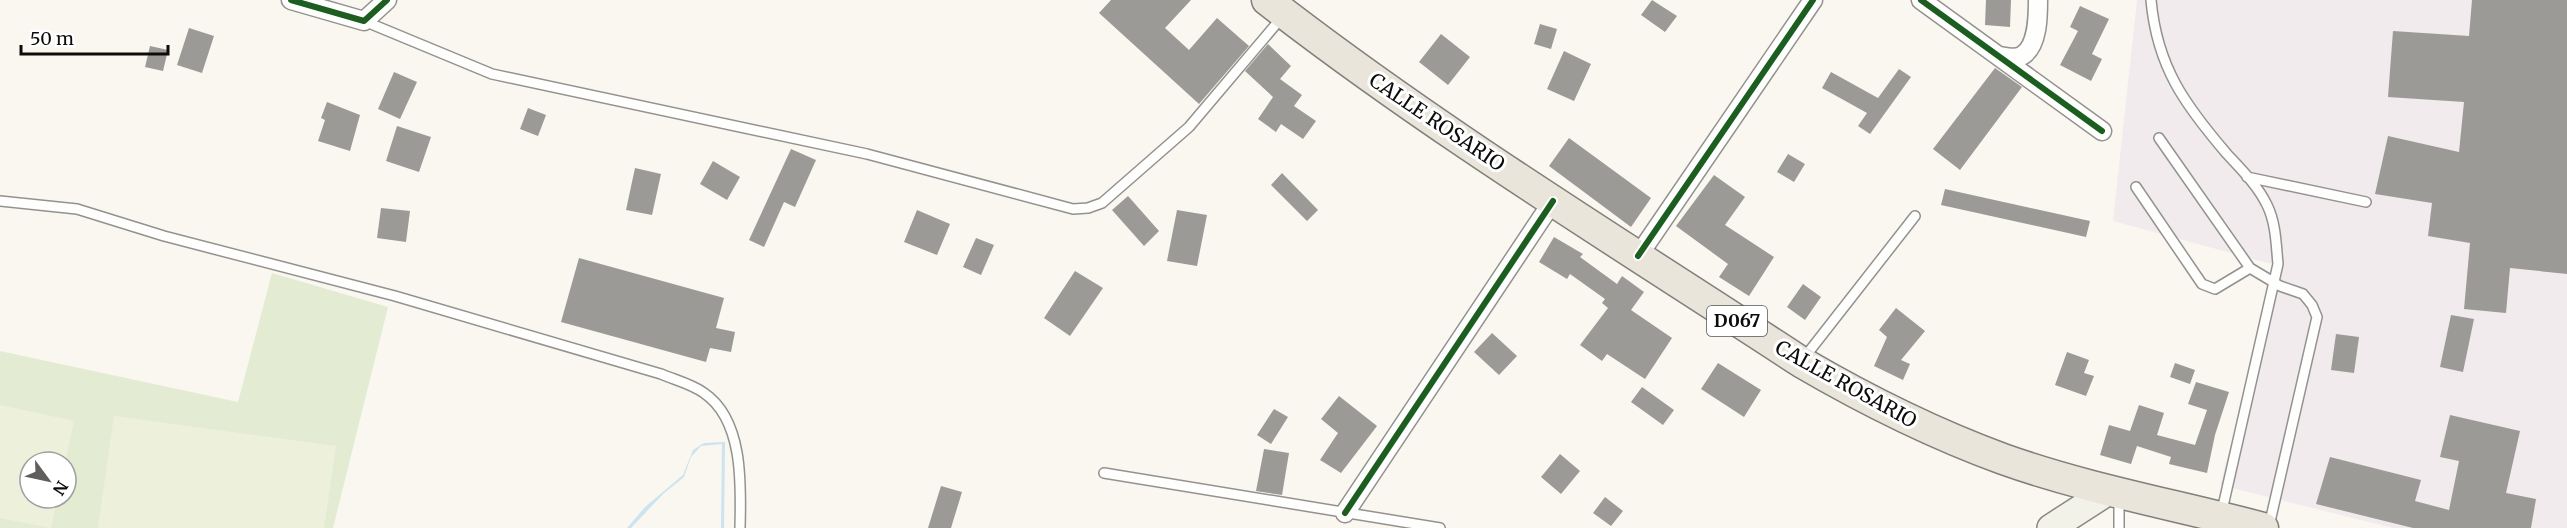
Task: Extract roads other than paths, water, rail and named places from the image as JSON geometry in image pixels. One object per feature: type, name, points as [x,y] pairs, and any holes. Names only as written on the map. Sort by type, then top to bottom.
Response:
[{"type":"main road","name":"CALLE ROSARIO","points":[[1276,7],[1382,86],[1553,201],[1801,362],[1881,406],[1947,437],[2003,459],[2114,491],[2263,528]]},
{"type":"street","points":[[291,0],[364,21],[387,0]]},
{"type":"street","points":[[1638,256],[1812,0]]},
{"type":"street","points":[[1921,0],[2102,131]]},
{"type":"street","points":[[1999,56],[2013,58],[2022,55],[2030,46],[2035,33],[2038,0]]},
{"type":"street","points":[[1345,513],[1553,201]]},
{"type":"street","points":[[2051,528],[2114,491]]},
{"type":"lane","points":[[2151,0],[2153,23],[2166,69],[2190,109],[2267,204],[2274,223],[2278,264],[2221,517]]},
{"type":"lane","points":[[364,21],[492,74],[867,154],[1073,209],[1088,208],[1102,203],[1189,127],[1276,7]]},
{"type":"lane","points":[[2159,138],[2250,268],[2273,282],[2302,294],[2312,305],[2317,316],[2268,528]]},
{"type":"lane","points":[[2247,177],[2366,202]]},
{"type":"lane","points":[[2136,187],[2202,284],[2215,288],[2250,268]]},
{"type":"lane","points":[[0,201],[77,209],[230,254],[395,296],[661,374],[682,383],[704,393],[719,406],[730,427],[742,477],[740,528]]},
{"type":"lane","points":[[1801,362],[1916,216]]},
{"type":"lane","points":[[1104,473],[1440,528]]},
{"type":"lane","points":[[2114,491],[2119,528]]},
{"type":"water","points":[[725,442],[724,528],[721,528],[722,444],[701,446],[691,457],[684,477],[664,493],[631,528],[627,528],[645,507],[683,475],[693,450],[704,443]]}]
